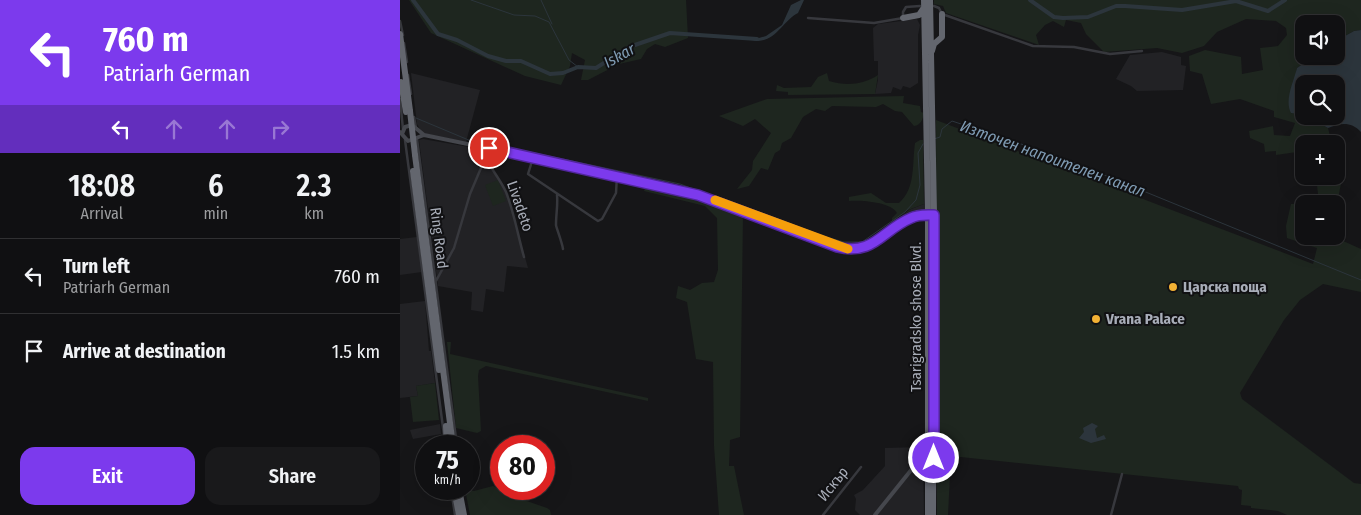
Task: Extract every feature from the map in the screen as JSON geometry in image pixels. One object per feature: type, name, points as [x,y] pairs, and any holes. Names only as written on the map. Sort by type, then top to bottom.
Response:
[{"type":"highway","name":"Tsarigradsko shose Blvd.","points":[[930,0],[927,26],[931,150],[933,515]]},
{"type":"highway","name":"Tsarigradsko shose Blvd.","points":[[923,5],[931,62],[930,135]]},
{"type":"highway","points":[[903,18],[915,17],[920,14],[923,5]]},
{"type":"highway","points":[[931,62],[933,46],[942,37],[942,14]]},
{"type":"highway","points":[[915,17],[927,26],[933,39],[937,42]]},
{"type":"highway","name":"Ring Road","points":[[400,34],[428,282],[448,427],[451,435]]},
{"type":"highway","name":"Ring Road","points":[[400,71],[408,112]]},
{"type":"highway","points":[[419,201],[431,245],[434,286]]},
{"type":"highway","points":[[418,241],[419,201]]},
{"type":"highway","name":"Ring Road","points":[[419,201],[434,286],[448,435]]},
{"type":"highway","name":"Tsarigradsko shose Blvd.","points":[[928,515],[931,215]]},
{"type":"highway","points":[[420,249],[428,282]]},
{"type":"highway","points":[[458,500],[459,515]]},
{"type":"highway","points":[[458,500],[465,515]]},
{"type":"street","points":[[808,18],[874,23],[903,18],[906,7],[923,5]]},
{"type":"street","points":[[934,6],[939,8],[942,14],[1033,46],[1074,47],[1104,54],[1142,51]]},
{"type":"street","points":[[400,21],[417,129],[434,286],[454,435]]},
{"type":"street","points":[[400,99],[402,131],[405,140],[445,435]]},
{"type":"street","points":[[402,131],[410,125],[424,135],[698,195],[837,247],[849,249],[867,247],[911,217],[931,215]]},
{"type":"street","points":[[405,140],[411,142],[424,135]]},
{"type":"street","points":[[434,286],[454,248],[470,194],[489,148]]},
{"type":"street","name":"Livadeto","points":[[486,158],[488,165],[498,177],[507,195],[524,257]]},
{"type":"street","points":[[533,158],[528,174],[594,219],[600,220],[616,193],[617,176]]},
{"type":"street","points":[[483,164],[488,165]]},
{"type":"street","points":[[557,194],[556,228],[561,234],[563,248]]},
{"type":"street","points":[[434,275],[440,274]]},
{"type":"street","points":[[875,515],[916,464],[928,458]]},
{"type":"street","name":"Искър","points":[[823,515],[861,467]]},
{"type":"street","points":[[1110,515],[1122,474]]},
{"type":"street","points":[[454,500],[455,515]]},
{"type":"street","points":[[462,500],[465,515]]},
{"type":"shaded area","points":[[409,0],[686,0],[688,38],[665,47],[655,44],[647,49],[641,59],[619,64],[588,80],[581,80],[585,60],[572,53],[570,66],[561,85],[525,76],[431,33]]},
{"type":"shaded area","points":[[804,0],[798,13],[772,36],[760,41],[752,40],[766,36],[782,25],[791,5]]},
{"type":"shaded area","points":[[934,0],[1361,0],[1361,30],[1354,31],[1345,36],[1345,15],[1295,15],[1295,65],[1301,65],[1297,68],[1295,75],[1291,113],[1295,114],[1295,123],[1274,117],[1274,111],[1240,99],[1211,104],[1202,74],[1190,71],[1189,56],[1205,50],[1241,57],[1242,74],[1263,70],[1260,48],[1278,46],[1287,35],[1286,28],[1276,21],[1246,19],[1217,32],[1204,46],[1182,53],[1157,48],[1104,52],[1086,34],[1081,23],[1066,20],[1064,27],[1053,21],[1045,25],[1036,35],[1039,45],[946,13],[943,6],[934,4]]},
{"type":"shaded area","points":[[917,19],[920,25],[918,35],[918,83],[910,88],[903,86],[901,90],[893,87],[891,93],[875,94],[878,80],[878,61],[874,61],[873,28],[878,24]]},
{"type":"shaded area","points":[[1361,30],[1361,132],[1353,126],[1345,124],[1345,75],[1295,75],[1295,114],[1291,113],[1289,96],[1290,90],[1297,68],[1301,65],[1345,65],[1345,36],[1354,31]]},
{"type":"shaded area","points":[[1162,52],[1181,57],[1181,65],[1186,66],[1183,90],[1137,91],[1116,79],[1130,55]]},
{"type":"shaded area","points":[[411,73],[480,90],[466,142],[422,133],[417,124]]},
{"type":"shaded area","points":[[827,73],[829,81],[842,84],[860,83],[878,75],[875,94],[788,95],[788,92],[776,91],[777,85],[784,88],[811,87],[818,77]]},
{"type":"shaded area","points":[[904,96],[903,103],[920,106],[921,112],[924,113],[920,123],[914,126],[902,112],[895,111],[883,104],[876,107],[832,106],[825,111],[816,109],[803,117],[791,138],[782,143],[780,150],[775,153],[768,170],[761,168],[749,186],[737,189],[752,170],[753,161],[771,133],[755,119],[743,126],[719,116],[767,99]]},
{"type":"shaded area","points":[[936,120],[1313,264],[1317,248],[1308,245],[1345,245],[1345,242],[1361,249],[1361,292],[1323,284],[1300,300],[1284,320],[1240,393],[1242,399],[1354,483],[1361,484],[1361,515],[1287,515],[1278,511],[1251,508],[1251,506],[1241,505],[1242,490],[1238,486],[951,456],[948,515],[937,515]]},
{"type":"shaded area","points":[[1295,123],[1295,125],[1322,125],[1328,128],[1330,135],[1295,135],[1295,152],[1276,155],[1276,151],[1265,152],[1264,144],[1250,138],[1249,131],[1273,126],[1274,135],[1290,136]]},
{"type":"shaded area","points":[[1322,125],[1337,125],[1328,128]]},
{"type":"shaded area","points":[[423,139],[492,151],[487,159],[507,192],[528,268],[507,266],[504,292],[486,289],[483,312],[471,310],[472,292],[438,286],[419,140]]},
{"type":"shaded area","points":[[923,140],[924,204],[908,210],[892,222],[892,218],[897,213],[889,206],[868,201],[849,201],[849,197],[871,193],[886,203],[899,203],[911,183],[915,143]]},
{"type":"shaded area","points":[[498,180],[506,201],[493,206],[485,185]]},
{"type":"shaded area","points":[[646,184],[705,200],[743,215],[740,437],[730,440],[729,466],[734,466],[744,515],[719,515],[714,446],[713,362],[696,359],[687,302],[676,298],[678,286],[690,290],[702,283],[714,282],[718,270],[717,218],[705,206],[644,191]]},
{"type":"shaded area","points":[[1317,185],[1341,185],[1339,195],[1318,195]]},
{"type":"shaded area","points":[[924,204],[925,213],[908,216],[899,223],[897,219],[909,210]]},
{"type":"shaded area","points":[[1291,204],[1295,204],[1295,241],[1287,238],[1286,226]]},
{"type":"shaded area","points":[[417,237],[422,272],[400,275],[400,239]]},
{"type":"shaded area","points":[[425,301],[429,351],[431,351],[435,383],[416,386],[418,396],[400,398],[400,304]]},
{"type":"shaded area","points":[[447,342],[451,342],[450,354],[648,398],[648,401],[486,366],[479,370],[478,376],[481,431],[477,433],[456,428]]},
{"type":"shaded area","points":[[435,383],[439,420],[413,422],[410,397],[418,396],[416,386]]},
{"type":"shaded area","points":[[1092,423],[1098,426],[1095,429],[1097,438],[1104,435],[1106,439],[1091,443],[1079,438],[1084,432],[1083,428]]},
{"type":"shaded area","points":[[440,424],[441,434],[415,435],[415,439],[413,439],[410,430]]},
{"type":"shaded area","points":[[923,447],[924,515],[860,515],[855,510],[856,499],[854,495],[863,490],[885,466],[885,448]]},
{"type":"shaded area","points":[[490,487],[490,500],[524,500],[547,508],[550,510],[551,515],[470,515],[467,500],[480,500],[480,489]]},
{"type":"waterway","name":"Iskar","points":[[413,0],[438,34],[457,40],[488,56],[506,61],[521,61],[550,74],[563,73],[578,67],[596,68],[629,47],[670,33],[757,39]]},
{"type":"waterway","points":[[471,0],[514,15],[535,16],[549,22],[569,60],[578,67]]},
{"type":"waterway","points":[[541,0],[552,24]]},
{"type":"waterway","name":"Iskar","points":[[1030,0],[1054,17],[1063,18],[1088,17],[1116,6],[1182,10],[1236,1],[1268,11],[1285,0]]},
{"type":"waterway","name":"Източен напоителен канал","points":[[416,118],[471,141],[489,144]]},
{"type":"waterway","name":"Източен напоителен канал","points":[[934,139],[940,137],[942,129],[952,121],[1060,157],[1361,280]]},
{"type":"waterway","name":"Източен напоителен канал","points":[[516,149],[680,184],[822,236],[844,242],[862,242],[905,212],[916,200],[920,185],[918,153],[923,144]]},
{"type":"slow traffic","points":[[715,200],[777,225],[837,247],[848,249]]},
{"type":"place","name":"Царска поща","points":[[1173,287]]},
{"type":"place","name":"Vrana Palace","points":[[1096,319]]},
{"type":"route","points":[[489,148],[698,195],[837,247],[854,250],[867,247],[911,217],[934,215],[934,458]]}]
